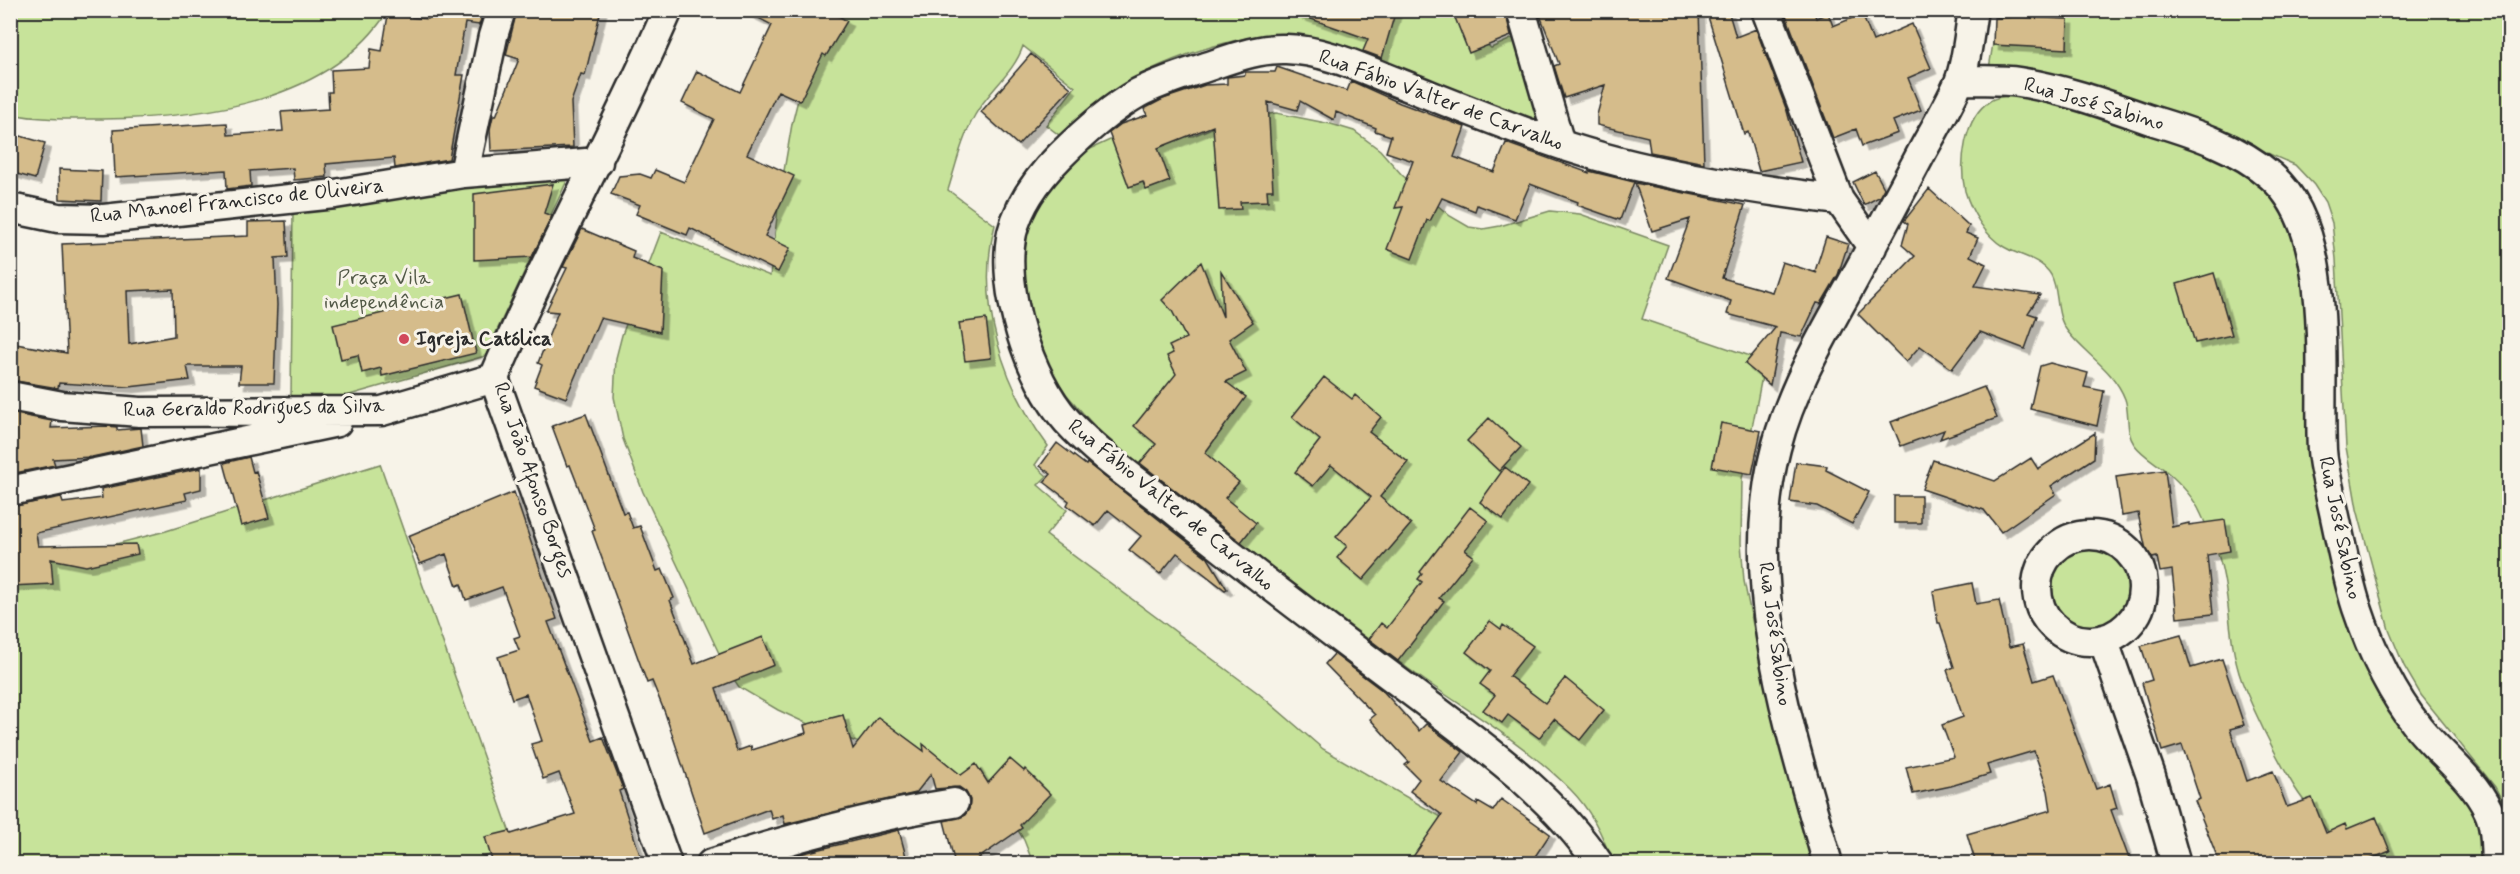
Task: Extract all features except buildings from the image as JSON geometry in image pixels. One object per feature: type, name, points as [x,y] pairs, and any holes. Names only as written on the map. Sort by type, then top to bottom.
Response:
[{"type":"street","points":[[464,173],[493,36],[501,10]]},
{"type":"street","name":"Rua João Afonso Borges","points":[[667,864],[494,378],[514,331],[598,162],[668,10]]},
{"type":"street","points":[[1521,10],[1560,144]]},
{"type":"street","points":[[1766,10],[1839,200],[1872,247]]},
{"type":"street","points":[[1960,80],[1973,10]]},
{"type":"street","name":"Rua Fábio Valter de Carvalho","points":[[1599,864],[1562,816],[1483,746],[1210,539],[1100,452],[1065,418],[1043,385],[1023,338],[1015,311],[1010,265],[1013,230],[1028,195],[1056,160],[1072,144],[1135,95],[1185,73],[1251,53],[1284,49],[1325,56],[1560,144],[1637,165],[1839,200]]},
{"type":"street","name":"Rua José Sabino","points":[[1828,864],[1786,710],[1765,593],[1764,512],[1776,447],[1797,388],[1960,80],[2017,82],[2045,87],[2194,133],[2257,166],[2273,177],[2290,199],[2303,225],[2314,266],[2320,305],[2322,454],[2357,607],[2377,660],[2403,705],[2419,728],[2480,796],[2489,811],[2494,828],[2496,864]]},
{"type":"street","name":"Rua Manoel Francisco de Oliveira","points":[[10,208],[58,218],[104,219],[335,194],[464,173],[598,162]]},
{"type":"street","name":"Rua Geraldo Rodrigues da Silva","points":[[10,396],[62,406],[140,412],[382,411],[494,378]]},
{"type":"street","points":[[10,491],[290,434],[382,411]]},
{"type":"street","points":[[2103,639],[2151,776],[2176,864]]},
{"type":"street","points":[[711,864],[830,828],[888,814],[954,803]]},
{"type":"green space","points":[[11,10],[388,11],[363,42],[332,67],[298,85],[260,99],[221,109],[181,115],[79,119],[11,114]]},
{"type":"green space","points":[[1447,10],[1491,48],[1518,36],[1543,123],[1341,45],[1308,36],[1282,34],[1212,46],[1163,64],[1120,87],[1098,103],[1063,138],[1046,125],[1075,87],[1023,46],[1014,65],[987,97],[970,124],[948,190],[995,225],[990,254],[989,283],[991,312],[997,341],[1018,396],[1048,446],[1035,465],[1047,476],[1038,485],[1067,510],[1046,535],[1258,693],[1323,749],[1521,863],[1033,863],[1024,840],[1005,809],[973,785],[808,724],[778,710],[739,687],[725,666],[643,492],[623,439],[614,397],[616,358],[622,335],[661,232],[770,276],[779,200],[792,124],[820,11]]},
{"type":"green space","points":[[1998,11],[2509,11],[2509,814],[2495,787],[2421,695],[2404,666],[2389,630],[2357,509],[2346,447],[2336,259],[2332,223],[2325,202],[2314,185],[2295,165],[2221,133],[1989,69]]},
{"type":"green space","points":[[2017,95],[2039,96],[2225,158],[2267,190],[2285,212],[2299,245],[2306,304],[2307,413],[2333,562],[2474,811],[2481,835],[2483,863],[2339,863],[2332,840],[2322,822],[2302,798],[2268,740],[2239,674],[2232,642],[2224,577],[2212,538],[2198,508],[2176,480],[2134,444],[2131,439],[2125,399],[2107,371],[2068,332],[2059,311],[2054,282],[2047,269],[1997,242],[1975,215],[1968,199],[1963,180],[1963,155],[1974,118],[1981,108],[1993,99]]},
{"type":"green space","points":[[1276,113],[1354,131],[1380,150],[1402,175],[1450,216],[1469,227],[1483,229],[1500,226],[1550,211],[1580,214],[1668,245],[1642,319],[1765,361],[1742,479],[1741,543],[1744,581],[1758,649],[1819,863],[1612,863],[1605,843],[1590,814],[1570,789],[1552,772],[1513,741],[1376,645],[1144,470],[1113,445],[1067,395],[1048,367],[1024,300],[1024,226],[1048,186],[1086,151],[1110,140],[1135,135],[1193,136],[1231,120]]},
{"type":"green space","name":"Praça Vila independência","points":[[571,172],[485,356],[339,398],[291,399],[293,211]]},
{"type":"green space","points":[[380,464],[515,847],[461,864],[11,864],[11,571],[166,531]]},
{"type":"green space","points":[[2091,541],[2109,545],[2124,555],[2134,570],[2138,588],[2134,606],[2124,621],[2109,631],[2091,635],[2073,631],[2058,621],[2048,606],[2044,588],[2048,570],[2058,555],[2073,545]]},
{"type":"place","name":"Igreja Católica","points":[[404,339]]}]
